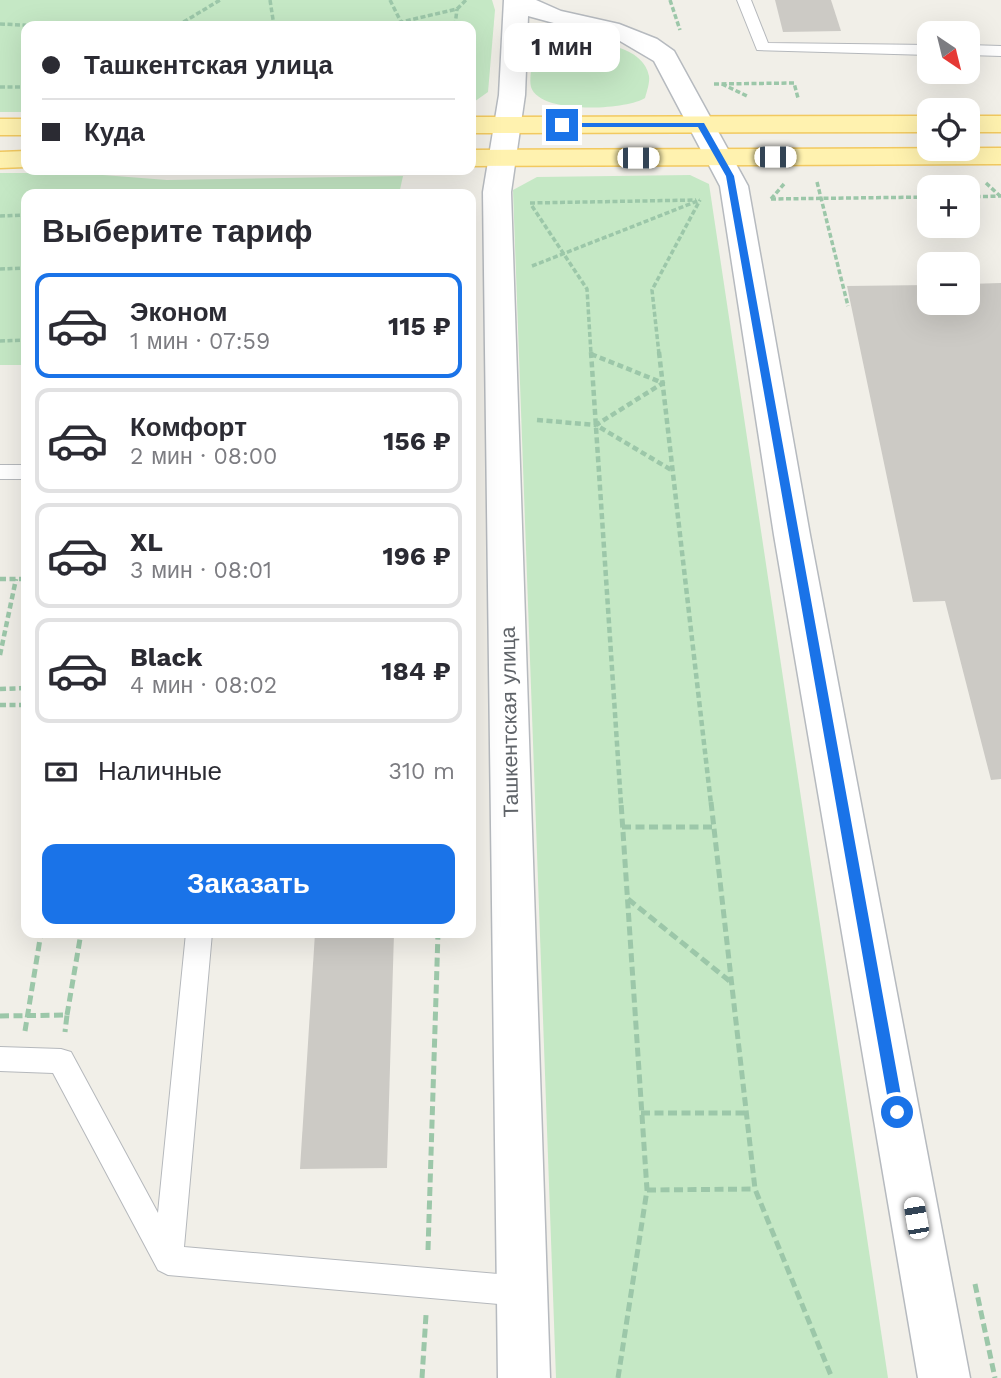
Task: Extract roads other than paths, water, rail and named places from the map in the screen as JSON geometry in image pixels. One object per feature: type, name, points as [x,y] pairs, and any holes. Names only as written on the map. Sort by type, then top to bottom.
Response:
[{"type":"main road","name":"Ташкентская улица","points":[[524,1378],[497,217],[493,147],[513,67],[517,0],[536,10],[642,40],[665,57],[734,186],[792,535],[944,1378]]},
{"type":"main road","name":"Ташкентская улица","points":[[513,67],[523,50],[542,39],[584,32],[625,35]]},
{"type":"main road","points":[[980,124],[1001,124]]},
{"type":"main road","points":[[476,130],[493,147],[710,141],[917,125]]},
{"type":"main road","points":[[0,127],[21,127]]},
{"type":"main road","points":[[493,147],[710,141],[1001,156]]},
{"type":"main road","points":[[0,160],[21,159]]},
{"type":"lane","points":[[744,0],[762,47],[917,50]]},
{"type":"lane","points":[[980,50],[1001,51]]},
{"type":"lane","points":[[0,472],[21,472]]},
{"type":"lane","points":[[168,1260],[199,938]]},
{"type":"lane","points":[[10,1059],[61,1061],[168,1260]]},
{"type":"lane","points":[[168,1260],[426,1285],[522,1291]]}]
